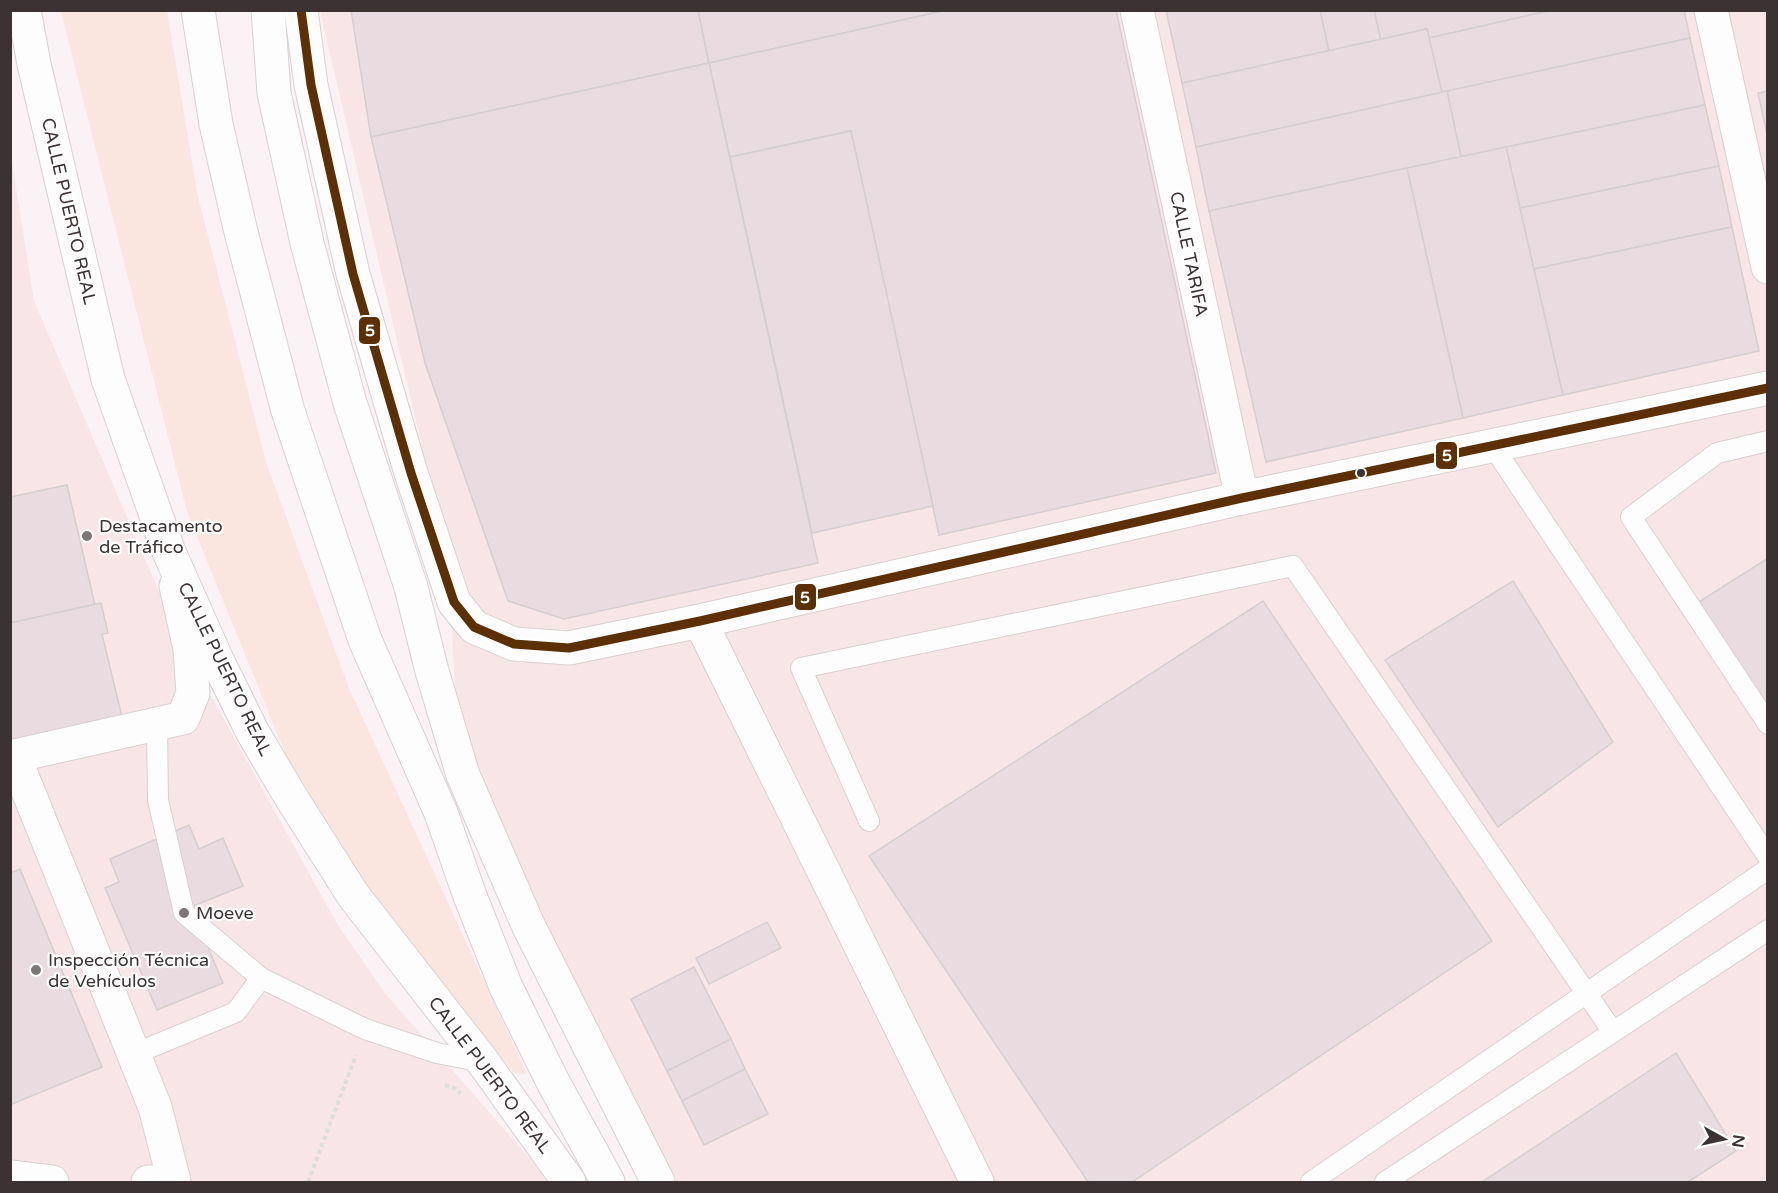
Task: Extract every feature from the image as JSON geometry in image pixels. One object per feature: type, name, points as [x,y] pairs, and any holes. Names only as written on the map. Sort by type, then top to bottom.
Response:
[{"type":"main road","name":"CALLE PUERTO REAL","points":[[24,10],[34,64],[108,379],[170,552],[217,660],[252,731],[301,814],[353,895],[483,1062],[569,1182]]},
{"type":"main road","points":[[198,10],[218,134],[288,411],[365,640],[441,813],[470,896],[506,987],[608,1182]]},
{"type":"main road","points":[[268,10],[274,93],[307,243],[350,403],[411,587],[432,672],[463,775],[529,927],[658,1182]]},
{"type":"main road","points":[[301,10],[311,85],[353,274],[411,472],[454,602],[474,627],[514,644],[569,648],[700,621],[1242,498],[1767,388]]},
{"type":"main road","name":"CALLE TARIFA","points":[[1137,10],[1242,498]]},
{"type":"main road","points":[[1711,10],[1767,267]]},
{"type":"main road","points":[[161,1182],[155,1107],[12,756],[183,718],[193,693],[190,649],[170,552]]},
{"type":"main road","points":[[700,621],[977,1182]]},
{"type":"main road","points":[[441,813],[496,900],[642,1182]]},
{"type":"main road","points":[[10,1177],[52,1182]]},
{"type":"lane","points":[[1767,441],[1717,453],[1631,516],[1767,724]]},
{"type":"lane","points":[[1492,445],[1767,857]]},
{"type":"lane","points":[[869,821],[801,668],[1293,566],[1613,1032]]},
{"type":"lane","points":[[157,724],[158,800],[184,913],[261,978],[365,1029],[437,1053],[483,1062]]},
{"type":"lane","points":[[1311,1182],[1767,870]]},
{"type":"lane","points":[[1385,1182],[1767,930]]},
{"type":"lane","points":[[134,1054],[236,1012],[261,978]]},
{"type":"path","points":[[308,1182],[365,1029]]},
{"type":"path","points":[[445,1085],[456,1089],[464,1097]]},
{"type":"shaded area","points":[[61,11],[167,11],[197,193],[266,462],[348,686],[527,1074],[514,1073],[366,890],[286,755],[187,512]]},
{"type":"shaded area","points":[[320,11],[1767,11],[1767,1182],[663,1182],[564,994],[458,730],[447,554]]},
{"type":"shaded area","points":[[10,150],[34,301],[179,638],[336,922],[384,992],[538,1168],[546,1182],[11,1182]]},
{"type":"building","points":[[351,10],[698,10],[709,63],[371,137]]},
{"type":"building","points":[[698,10],[947,10],[709,63]]},
{"type":"building","points":[[947,10],[1116,10],[1216,473],[939,535],[851,131],[730,157],[709,63]]},
{"type":"building","points":[[1166,10],[1320,10],[1329,51],[1182,83]]},
{"type":"building","points":[[1320,10],[1374,10],[1381,40],[1329,51]]},
{"type":"building","points":[[1374,10],[1553,10],[1429,38],[1427,29],[1381,40]]},
{"type":"building","points":[[1553,10],[1684,10],[1690,38],[1442,93],[1429,38]]},
{"type":"building","points":[[1427,29],[1442,93],[1196,147],[1182,83]]},
{"type":"building","points":[[1690,38],[1705,105],[1461,157],[1447,91]]},
{"type":"building","points":[[709,63],[818,563],[564,619],[508,601],[425,363],[371,137]]},
{"type":"building","points":[[1447,91],[1461,157],[1209,211],[1196,147]]},
{"type":"building","points":[[1768,91],[1768,139],[1758,93]]},
{"type":"building","points":[[1705,105],[1719,166],[1520,208],[1506,147]]},
{"type":"building","points":[[851,131],[933,506],[812,533],[730,157]]},
{"type":"building","points":[[1506,147],[1563,395],[1463,418],[1407,168]]},
{"type":"building","points":[[1719,166],[1732,227],[1534,269],[1520,208]]},
{"type":"building","points":[[1407,168],[1463,418],[1266,462],[1209,211]]},
{"type":"building","points":[[1732,227],[1759,351],[1563,395],[1534,269]]},
{"type":"building","points":[[67,485],[95,605],[10,623],[10,497]]},
{"type":"building","points":[[1768,558],[1768,724],[1691,607]]},
{"type":"building","points":[[1513,581],[1613,742],[1498,827],[1385,660]]},
{"type":"building","points":[[1263,601],[1492,941],[1132,1182],[1088,1182],[869,856]]},
{"type":"building","points":[[101,603],[108,633],[102,634],[122,717],[10,741],[10,623]]},
{"type":"building","points":[[189,825],[199,849],[223,838],[243,886],[191,907],[223,983],[157,1010],[105,888],[119,882],[110,859]]},
{"type":"building","name":"Inspección Técnica de Vehículos","points":[[20,869],[102,1067],[10,1105],[10,873]]},
{"type":"building","points":[[767,922],[781,948],[709,984],[696,958]]},
{"type":"building","points":[[694,967],[731,1039],[667,1071],[631,999]]},
{"type":"building","points":[[731,1039],[745,1069],[682,1101],[667,1071]]},
{"type":"building","points":[[1676,1053],[1736,1151],[1688,1182],[1482,1182]]},
{"type":"building","points":[[745,1069],[768,1114],[704,1145],[682,1101]]},
{"type":"transit line","name":"5","points":[[301,10],[311,85],[353,274],[411,473],[454,602],[474,627],[514,644],[569,648],[700,621],[1242,498],[1768,388]]},
{"type":"place","name":"Destacamento de Tráfico","points":[[87,536]]},
{"type":"place","name":"Moeve","points":[[184,913]]},
{"type":"place","name":"Inspección Técnica de Vehículos","points":[[36,970]]}]
